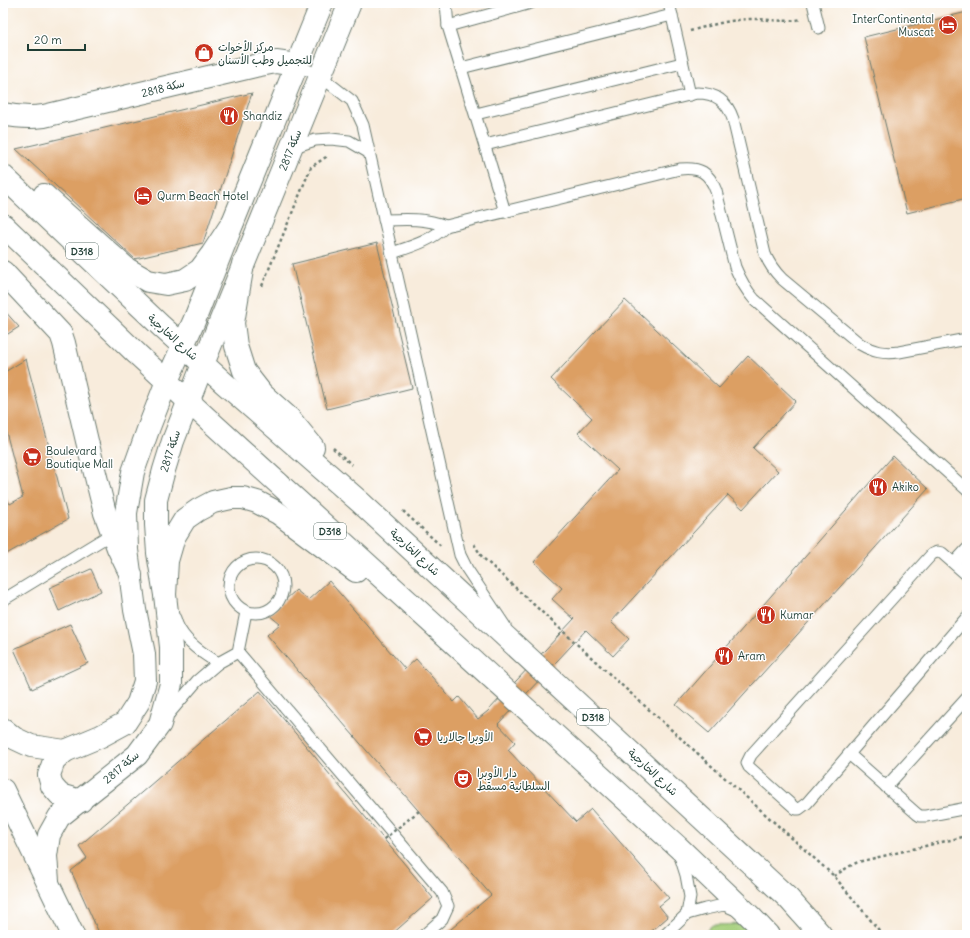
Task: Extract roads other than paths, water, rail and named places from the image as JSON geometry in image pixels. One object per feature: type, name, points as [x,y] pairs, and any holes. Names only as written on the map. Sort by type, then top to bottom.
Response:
[{"type":"main road","points":[[81,801],[60,795],[52,786],[49,775],[54,761],[65,751],[101,736],[125,723],[138,703],[145,681],[144,654],[135,610],[127,550],[126,513],[133,472],[167,381],[183,346],[322,3]]},
{"type":"main road","name":"سكة 2817","points":[[48,881],[46,856],[49,835],[59,818],[137,754],[160,724],[171,684],[171,647],[158,553],[156,500],[173,441],[188,400],[350,3]]},
{"type":"main road","name":"سكة 2818","points":[[3,114],[33,118],[255,66],[276,62],[297,65]]},
{"type":"main road","points":[[3,161],[12,166],[127,269],[148,281],[166,284],[185,280],[200,270],[233,222]]},
{"type":"main road","name":"شارع الخارجية","points":[[3,176],[160,326],[360,502],[524,653],[788,898],[821,935]]},
{"type":"main road","name":"D318","points":[[3,225],[167,381],[678,847],[768,935]]},
{"type":"main road","points":[[243,264],[233,323],[236,346],[244,371],[262,394],[290,419],[360,502]]},
{"type":"main road","points":[[3,272],[61,334],[105,513],[131,575]]},
{"type":"main road","points":[[165,595],[167,561],[174,537],[185,519],[213,502],[231,498],[243,498],[257,502],[278,514],[450,640]]},
{"type":"main road","points":[[3,717],[8,734],[31,746],[65,751]]},
{"type":"main road","points":[[3,790],[73,935]]},
{"type":"lane","points":[[446,3],[448,26],[505,212]]},
{"type":"lane","points":[[448,26],[531,3]]},
{"type":"lane","points":[[669,3],[690,95]]},
{"type":"lane","points":[[813,3],[818,28]]},
{"type":"lane","points":[[461,68],[672,15]]},
{"type":"lane","points":[[476,114],[682,62]]},
{"type":"lane","name":"سكة 2818","points":[[297,65],[320,76],[352,101],[363,125],[460,555],[467,569],[524,653]]},
{"type":"lane","points":[[485,145],[698,93],[714,95],[731,111],[765,254],[772,268],[782,279],[860,344],[869,349],[879,352],[899,352],[967,339]]},
{"type":"lane","points":[[291,148],[315,140],[331,139],[349,140],[368,152]]},
{"type":"lane","points":[[392,253],[428,240],[446,226],[680,169],[690,168],[699,170],[707,175],[713,182],[735,267],[739,279],[746,290],[754,299],[967,490]]},
{"type":"lane","points":[[384,220],[421,220],[446,226]]},
{"type":"lane","points":[[3,600],[38,575],[113,533]]},
{"type":"lane","points":[[954,563],[967,549]]},
{"type":"lane","points":[[967,575],[942,553],[937,552],[932,554],[751,754],[747,763],[749,767],[796,809],[799,809],[807,803],[967,617]]},
{"type":"lane","points":[[249,559],[264,559],[273,564],[280,571],[284,582],[282,596],[277,605],[269,611],[259,614],[246,612],[234,603],[230,594],[230,577],[235,569],[249,559]]},
{"type":"lane","points":[[165,595],[180,631],[190,643],[218,663]]},
{"type":"lane","points":[[160,724],[197,681],[218,663],[238,652],[246,612]]},
{"type":"lane","points":[[238,652],[442,892],[448,906],[442,919],[424,935]]},
{"type":"lane","points":[[886,787],[967,698]]},
{"type":"lane","points":[[849,754],[920,816],[967,808]]},
{"type":"lane","points":[[678,847],[686,874],[690,897],[687,914]]},
{"type":"lane","points":[[665,935],[687,914],[724,905],[752,918]]},
{"type":"place","name":"InterContinental Muscat","points":[[948,25]]},
{"type":"place","name":"مركز الأخوات للتجميل وطب الأسنان","points":[[204,53]]},
{"type":"place","name":"Shandiz","points":[[229,116]]},
{"type":"place","name":"Qurm Beach Hotel","points":[[143,196]]},
{"type":"place","name":"Boulevard Boutique Mall","points":[[32,457]]},
{"type":"place","name":"Akiko","points":[[878,487]]},
{"type":"place","name":"Kumar","points":[[766,615]]},
{"type":"place","name":"Aram","points":[[724,656]]},
{"type":"place","name":"الأوبرا جالاريا","points":[[423,737]]},
{"type":"place","name":"دار الأوبرا السلطانية مسقط","points":[[463,779]]}]
